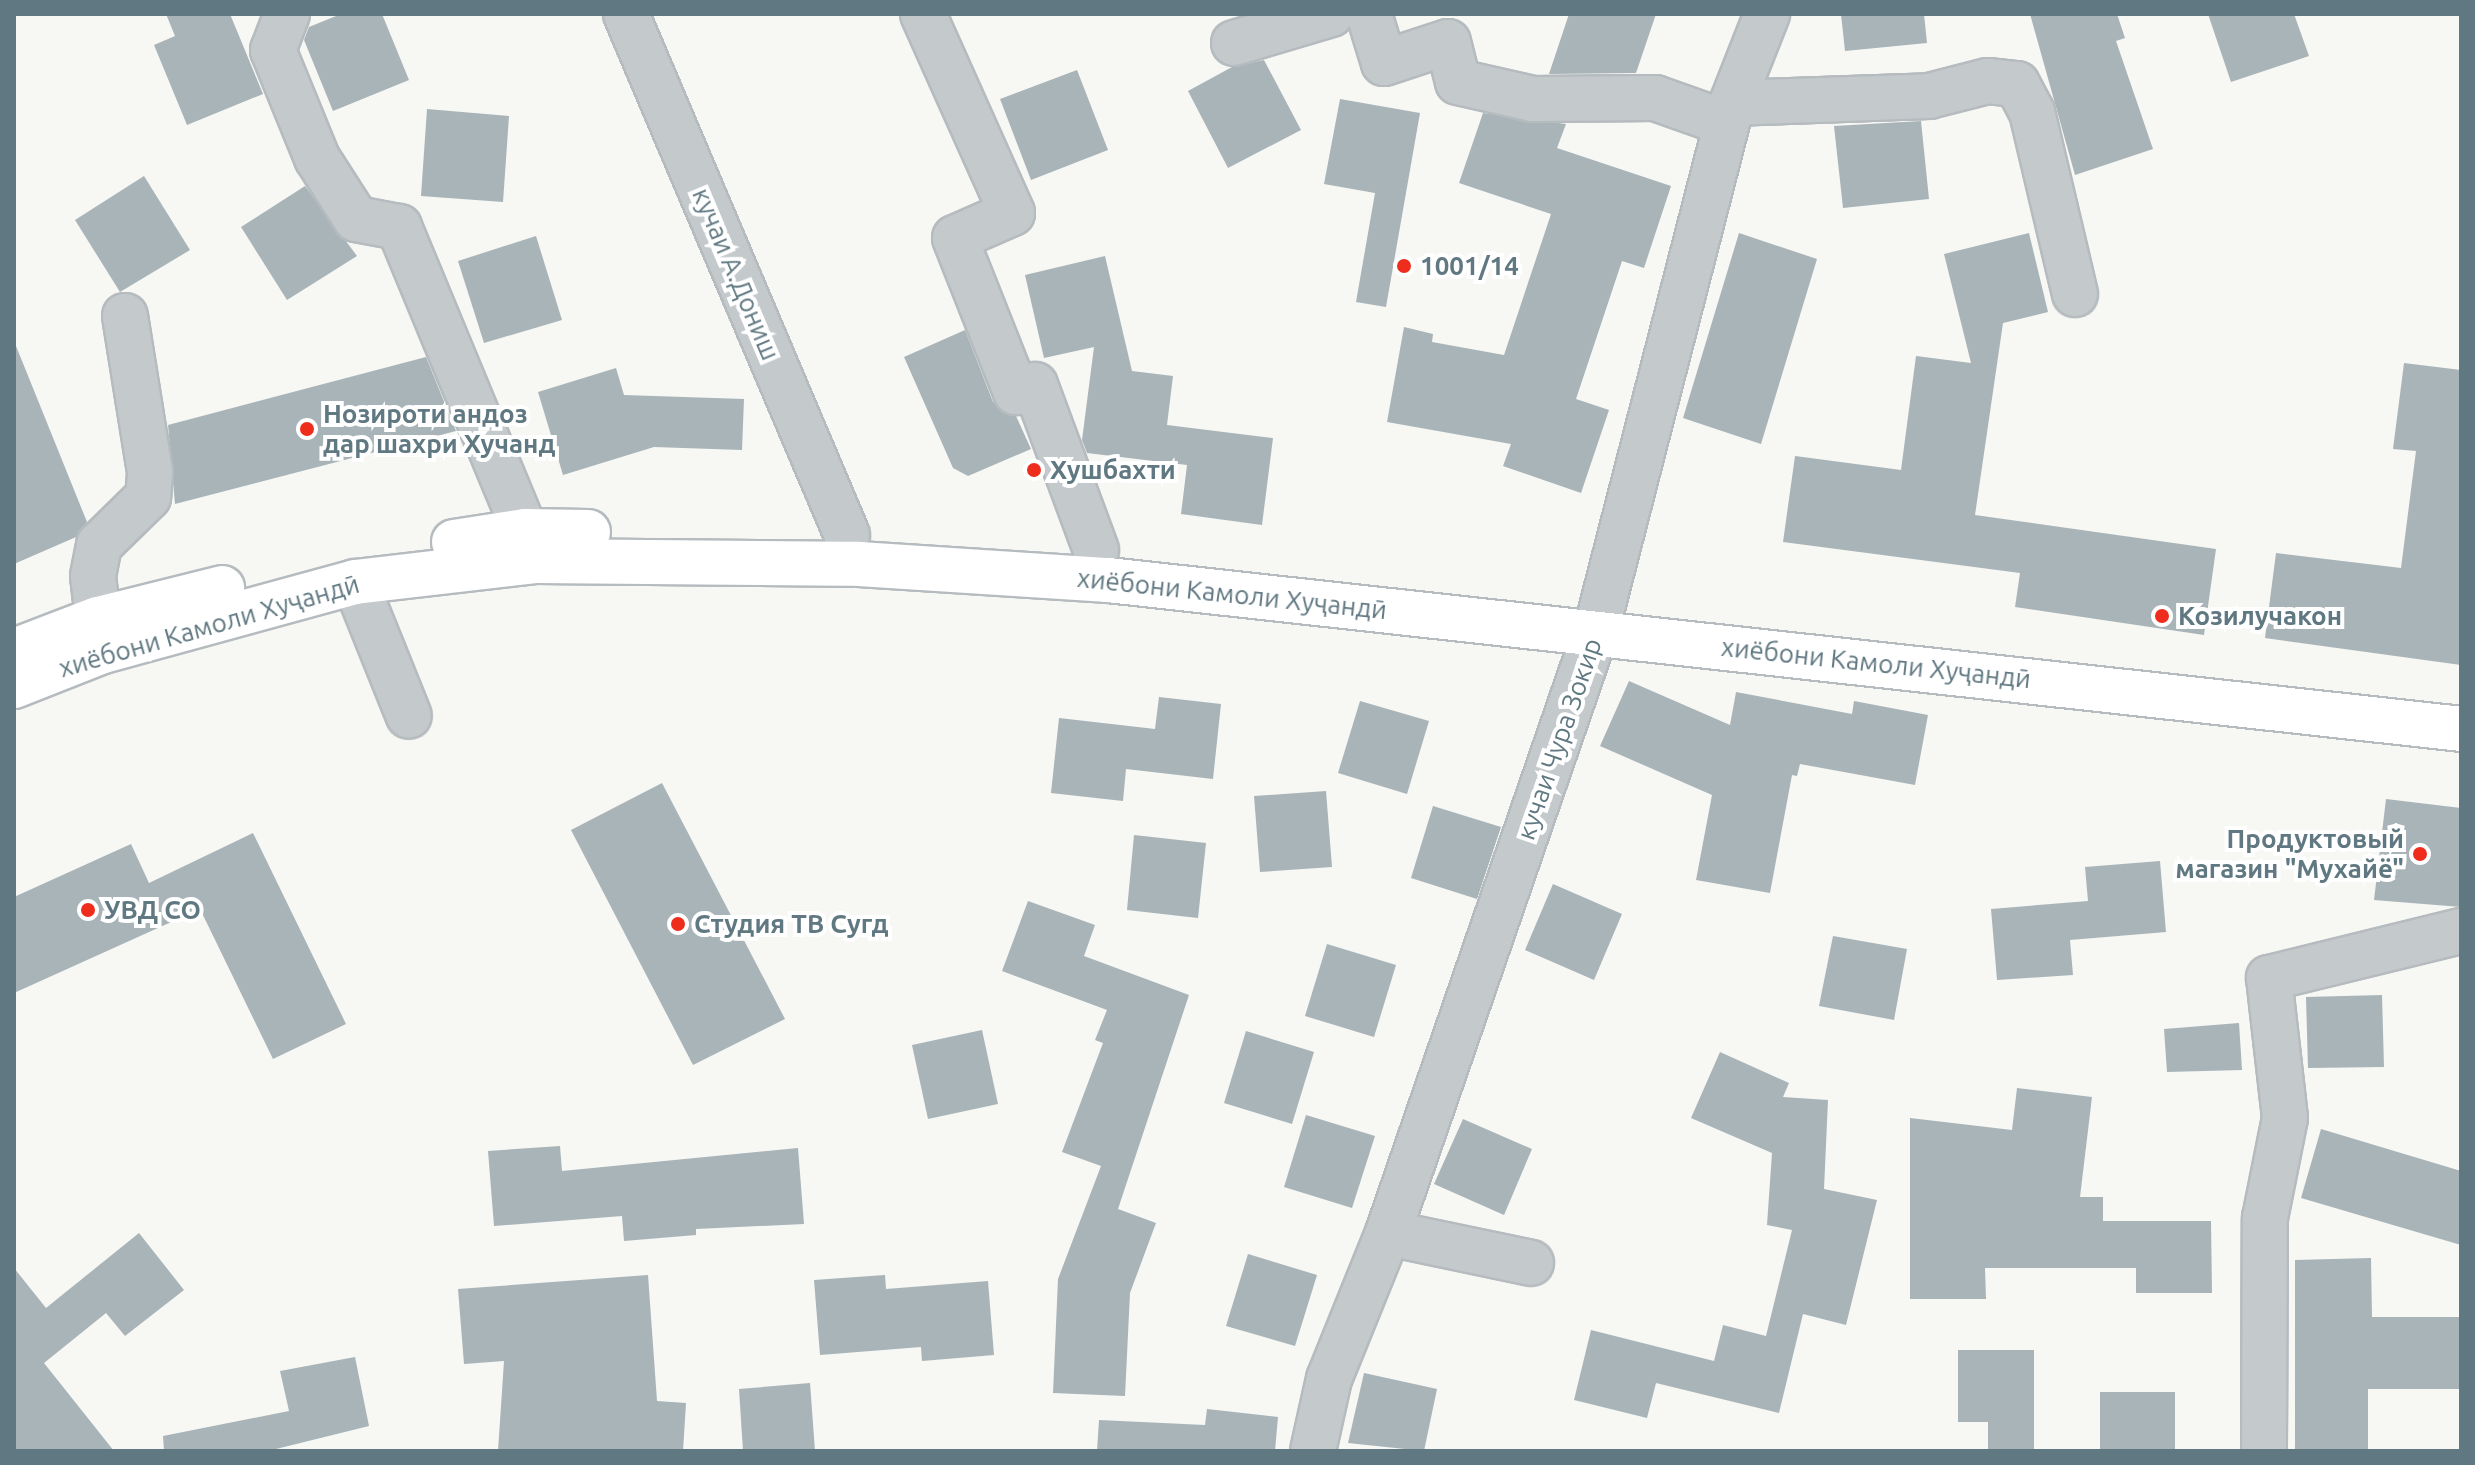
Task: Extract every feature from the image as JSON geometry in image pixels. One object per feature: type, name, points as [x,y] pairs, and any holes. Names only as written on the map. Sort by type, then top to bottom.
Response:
[{"type":"main road","name":"хиёбони Камоли Хуҷандӣ","points":[[14,651],[98,619],[325,561],[525,531],[847,535],[1096,550],[2461,729]]},
{"type":"main road","name":"хиёбони Камоли Хуҷандӣ","points":[[14,686],[103,651],[355,582],[537,561],[859,564],[1108,580],[1599,618],[2461,701]]},
{"type":"street","points":[[287,14],[273,50],[317,158],[356,219],[399,227],[525,531]]},
{"type":"street","name":"кучаи А.Дониш","points":[[626,14],[847,535]]},
{"type":"street","points":[[923,14],[1012,213],[955,238],[1016,392],[1035,385],[1096,550]]},
{"type":"street","points":[[1234,43],[1331,14]]},
{"type":"street","points":[[1369,14],[1384,63],[1444,28],[1458,82],[1533,99],[1655,98],[1729,113],[1929,96],[1988,81],[2017,84],[2032,112],[2075,294]]},
{"type":"street","name":"кучаи Чура Зокир","points":[[1313,1451],[1329,1379],[1388,1233],[1599,618],[1729,113],[1767,14]]},
{"type":"street","points":[[98,619],[93,576],[99,545],[148,497],[150,472],[125,316]]},
{"type":"street","points":[[355,582],[409,716]]},
{"type":"street","points":[[2264,1451],[2265,1218],[2285,1118],[2269,978],[2461,931]]},
{"type":"street","points":[[1388,1233],[1531,1263]]},
{"type":"building","points":[[166,14],[230,14],[263,94],[187,125],[154,45],[175,36]]},
{"type":"building","points":[[341,14],[382,14],[409,80],[333,111],[304,40],[309,27]]},
{"type":"building","points":[[1569,14],[1656,14],[1636,73],[1549,74]]},
{"type":"building","points":[[1841,14],[1924,14],[1927,43],[1845,51]]},
{"type":"building","points":[[2030,14],[2117,14],[2125,38],[2116,41],[2153,149],[2075,175]]},
{"type":"building","points":[[2208,14],[2294,14],[2309,56],[2231,82]]},
{"type":"building","points":[[1264,60],[1301,130],[1228,168],[1188,91],[1232,67]]},
{"type":"building","points":[[1077,70],[1108,150],[1031,180],[1000,99]]},
{"type":"building","points":[[1340,99],[1420,113],[1386,307],[1356,302],[1375,193],[1324,184]]},
{"type":"building","points":[[427,109],[509,116],[503,202],[421,196]]},
{"type":"building","points":[[1483,113],[1566,124],[1557,148],[1671,186],[1644,268],[1622,261],[1576,399],[1609,410],[1581,493],[1503,466],[1511,444],[1387,422],[1404,327],[1433,334],[1432,342],[1504,355],[1551,214],[1459,183]]},
{"type":"building","points":[[1921,121],[1929,199],[1843,208],[1834,126]]},
{"type":"building","points":[[144,176],[190,250],[120,292],[75,220]]},
{"type":"building","points":[[305,186],[357,256],[287,300],[241,227]]},
{"type":"building","points":[[1739,233],[1817,259],[1761,444],[1683,418]]},
{"type":"building","points":[[2029,233],[2048,312],[2003,323],[1975,515],[2216,549],[2204,635],[2015,607],[2020,573],[1783,542],[1795,456],[1901,470],[1916,356],[1971,363],[1944,254]]},
{"type":"building","points":[[536,236],[562,320],[484,343],[458,261]]},
{"type":"building","points":[[1105,256],[1132,371],[1173,376],[1167,425],[1273,438],[1262,525],[1181,514],[1187,465],[1087,453],[1082,440],[1094,347],[1044,358],[1025,275]]},
{"type":"building","points":[[965,330],[993,402],[1016,416],[1031,449],[968,476],[953,468],[904,357]]},
{"type":"building","points":[[14,341],[87,522],[76,537],[14,564]]},
{"type":"building","name":"Нозироти андоз дар шахри Хучанд","points":[[426,357],[456,431],[175,504],[168,425]]},
{"type":"building","points":[[2404,363],[2461,370],[2461,665],[2265,638],[2276,553],[2401,568],[2416,451],[2393,449]]},
{"type":"building","points":[[616,368],[624,395],[744,399],[742,450],[654,447],[563,475],[538,392]]},
{"type":"building","points":[[1629,681],[1730,725],[1736,692],[1852,714],[1854,701],[1928,715],[1915,785],[1800,764],[1797,776],[1792,775],[1770,893],[1696,880],[1712,795],[1600,746]]},
{"type":"building","points":[[1159,697],[1221,704],[1213,779],[1126,769],[1123,801],[1051,793],[1059,718],[1155,729]]},
{"type":"building","points":[[1360,701],[1429,721],[1407,794],[1338,773]]},
{"type":"building","name":"Студия ТВ Сугд","points":[[662,783],[785,1019],[693,1065],[571,830]]},
{"type":"building","points":[[1326,791],[1332,867],[1260,872],[1254,796]]},
{"type":"building","name":"Продуктовый магазин \"Мухайё\"","points":[[2386,799],[2461,808],[2461,907],[2374,900]]},
{"type":"building","points":[[1433,806],[1501,827],[1477,899],[1411,878]]},
{"type":"building","points":[[253,833],[346,1024],[273,1059],[200,909],[14,993],[14,897],[131,844],[149,883]]},
{"type":"building","points":[[1134,835],[1206,843],[1198,918],[1127,910]]},
{"type":"building","points":[[2160,861],[2166,932],[2070,940],[2073,975],[1997,980],[1991,909],[2088,901],[2085,867]]},
{"type":"building","points":[[1553,884],[1622,914],[1594,980],[1525,950]]},
{"type":"building","points":[[1028,901],[1095,925],[1084,956],[1189,995],[1118,1209],[1156,1223],[1130,1293],[1125,1396],[1053,1393],[1058,1279],[1101,1166],[1062,1152],[1103,1043],[1095,1040],[1107,1010],[1002,971]]},
{"type":"building","points":[[1833,936],[1907,949],[1894,1020],[1819,1006]]},
{"type":"building","points":[[1327,944],[1396,965],[1374,1037],[1305,1016]]},
{"type":"building","points":[[2382,995],[2384,1067],[2308,1068],[2306,997]]},
{"type":"building","points":[[2239,1023],[2242,1070],[2167,1072],[2164,1029]]},
{"type":"building","points":[[982,1030],[998,1104],[928,1119],[912,1045]]},
{"type":"building","points":[[1246,1031],[1314,1052],[1292,1124],[1224,1103]]},
{"type":"building","points":[[1720,1052],[1789,1083],[1783,1097],[1828,1100],[1824,1189],[1877,1200],[1846,1325],[1803,1314],[1779,1413],[1656,1383],[1647,1418],[1574,1400],[1591,1330],[1714,1361],[1723,1325],[1766,1336],[1792,1230],[1767,1225],[1772,1153],[1691,1118]]},
{"type":"building","points":[[2017,1088],[2092,1097],[2080,1197],[2103,1197],[2103,1221],[2211,1221],[2212,1293],[2136,1293],[2136,1268],[1985,1268],[1986,1299],[1910,1299],[1910,1118],[2012,1130]]},
{"type":"building","points":[[1306,1115],[1375,1136],[1352,1208],[1284,1187]]},
{"type":"building","points":[[1463,1119],[1532,1149],[1504,1215],[1434,1184]]},
{"type":"building","points":[[2321,1129],[2461,1171],[2461,1245],[2301,1198]]},
{"type":"building","points":[[560,1146],[562,1171],[798,1148],[804,1224],[696,1229],[696,1235],[624,1241],[622,1216],[494,1226],[488,1151]]},
{"type":"building","points":[[139,1233],[184,1290],[125,1336],[106,1313],[44,1363],[114,1451],[14,1451],[14,1268],[46,1308]]},
{"type":"building","points":[[1248,1254],[1317,1275],[1295,1346],[1226,1326]]},
{"type":"building","points":[[2371,1258],[2372,1317],[2461,1317],[2461,1389],[2368,1389],[2368,1451],[2295,1451],[2295,1260]]},
{"type":"building","points":[[648,1275],[657,1401],[686,1403],[683,1451],[498,1451],[504,1361],[464,1364],[458,1289]]},
{"type":"building","points":[[885,1275],[886,1289],[988,1281],[994,1355],[922,1361],[921,1347],[820,1355],[814,1280]]},
{"type":"building","points":[[1958,1350],[2034,1350],[2034,1451],[1988,1451],[1988,1422],[1958,1422]]},
{"type":"building","points":[[355,1357],[369,1426],[268,1451],[164,1451],[163,1436],[289,1411],[280,1371]]},
{"type":"building","points":[[1364,1373],[1437,1389],[1424,1451],[1348,1443]]},
{"type":"building","points":[[810,1383],[815,1451],[743,1451],[739,1389]]},
{"type":"building","points":[[2100,1392],[2175,1392],[2175,1451],[2100,1451]]},
{"type":"building","points":[[1207,1409],[1278,1417],[1275,1451],[1097,1451],[1099,1420],[1205,1425]]},
{"type":"place","name":"1001/14","points":[[1404,266]]},
{"type":"place","name":"Нозироти андоз дар шахри Хучанд","points":[[307,429]]},
{"type":"place","name":"Хушбахти","points":[[1034,470]]},
{"type":"place","name":"Козилучакон","points":[[2162,616]]},
{"type":"place","name":"Продуктовый магазин \"Мухайё\"","points":[[2420,854]]},
{"type":"place","name":"УВД СО","points":[[88,910]]},
{"type":"place","name":"Студия ТВ Сугд","points":[[678,924]]}]
